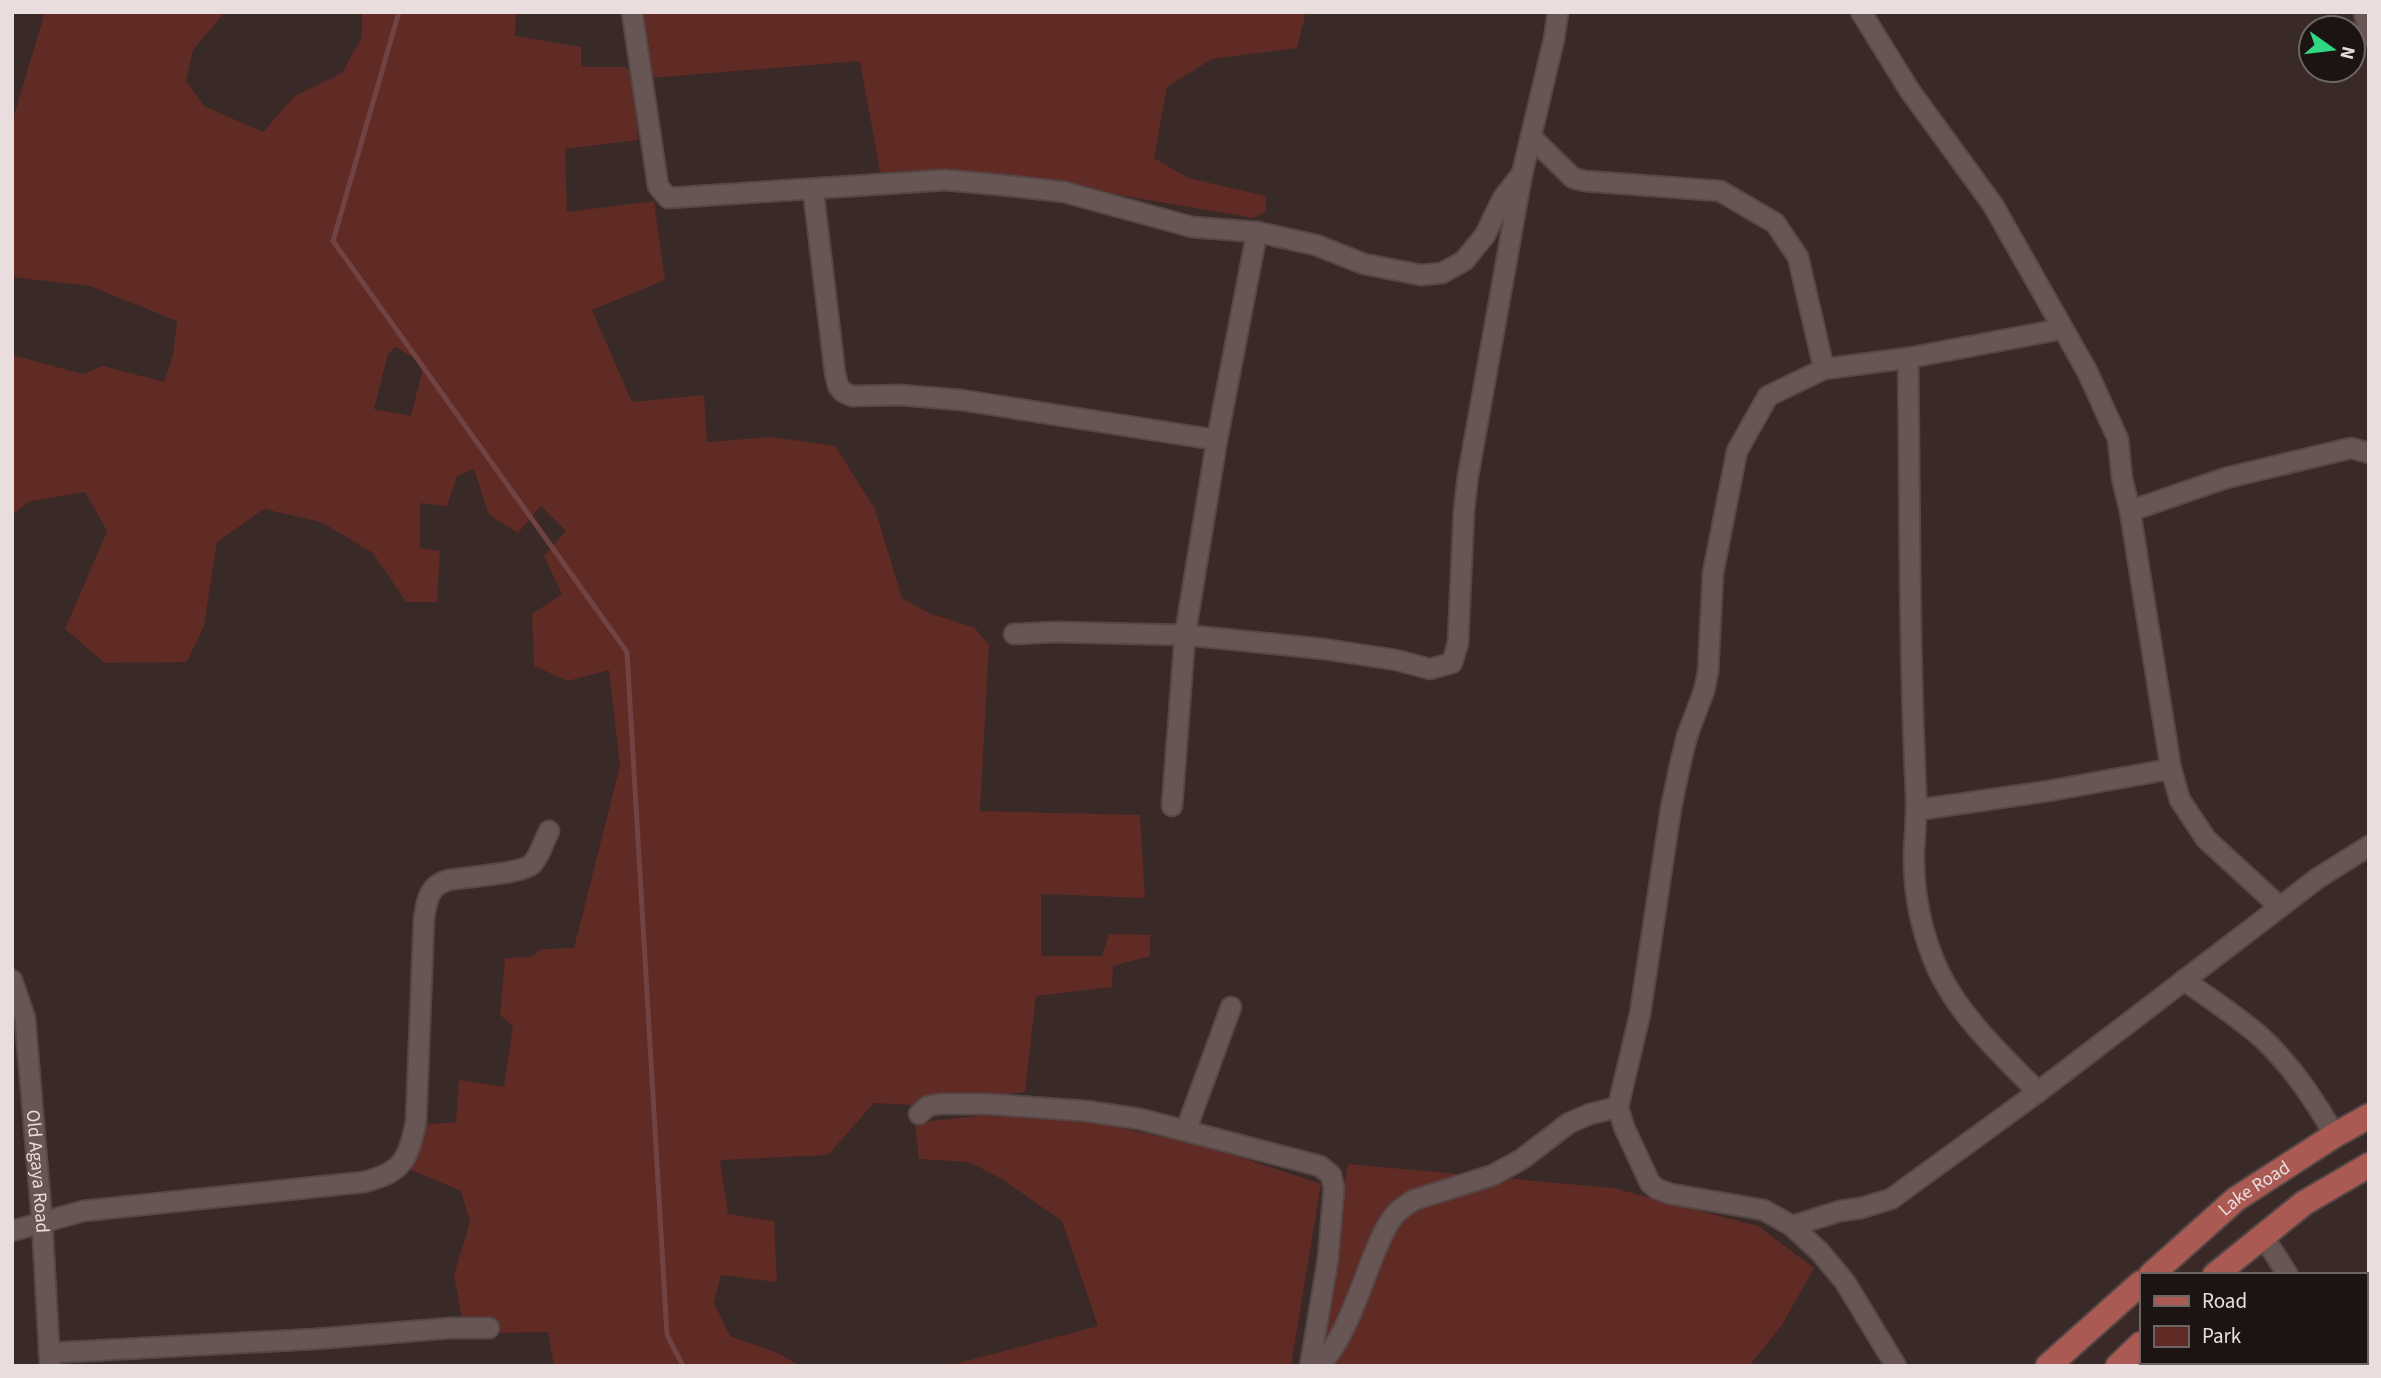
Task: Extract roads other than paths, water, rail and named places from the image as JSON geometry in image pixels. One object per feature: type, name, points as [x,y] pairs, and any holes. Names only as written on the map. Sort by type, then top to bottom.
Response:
[{"type":"main road","name":"Lake Road","points":[[2153,1273],[2235,1199],[2334,1135],[2369,1116]]},
{"type":"main road","points":[[2217,1273],[2304,1203],[2369,1165]]},
{"type":"main road","points":[[2048,1366],[2140,1284]]},
{"type":"main road","points":[[2118,1366],[2140,1345]]},
{"type":"street","points":[[632,12],[658,186],[668,198],[945,180],[1064,192],[1192,227],[1257,232],[1316,245],[1364,264],[1421,275],[1442,273],[1464,261],[1485,235],[1503,198],[1522,174]]},
{"type":"street","points":[[1014,634],[1036,632],[1185,635],[1324,649],[1430,668],[1452,663],[1458,643],[1468,476],[1522,174],[1558,12]]},
{"type":"street","points":[[1861,12],[1910,90],[1993,205],[2087,371],[2118,439],[2122,478],[2130,511],[2171,769],[2180,800],[2206,839],[2280,907]]},
{"type":"street","points":[[2364,12],[2369,36]]},
{"type":"street","points":[[1532,138],[1573,178],[1720,191],[1775,223],[1798,257],[1824,369]]},
{"type":"street","points":[[813,189],[835,373],[838,386],[843,392],[852,396],[961,400],[1217,440]]},
{"type":"street","points":[[1172,806],[1185,635],[1217,440],[1257,232]]},
{"type":"street","points":[[1896,1366],[1844,1282],[1820,1252],[1792,1226],[1764,1210],[1671,1194],[1650,1183],[1623,1127],[1618,1107],[1640,1014],[1671,808],[1687,737],[1708,672],[1713,573],[1737,451],[1768,396],[1824,369],[1908,358],[2062,329]]},
{"type":"street","points":[[1908,358],[1913,730],[1917,810],[1914,852],[1916,897],[1925,936],[1951,995],[2038,1092]]},
{"type":"street","points":[[2130,511],[2226,478],[2351,447],[2369,453]]},
{"type":"street","points":[[1917,810],[2048,791],[2171,769]]},
{"type":"street","points":[[12,1231],[83,1211],[364,1182],[383,1178],[396,1170],[408,1152],[415,1122],[424,918],[430,892],[435,886],[449,880],[528,867],[549,831]]},
{"type":"street","points":[[1792,1226],[1840,1210],[1861,1208],[1891,1199],[2038,1092],[2318,878],[2369,846]]},
{"type":"street","name":"Old Agaya Road","points":[[12,980],[25,1018],[42,1221],[50,1359]]},
{"type":"street","points":[[2184,980],[2247,1025],[2272,1048],[2314,1099],[2334,1135]]},
{"type":"street","points":[[1186,1130],[1231,1006]]},
{"type":"street","points":[[919,1114],[928,1107],[940,1104],[988,1104],[1086,1111],[1186,1130],[1320,1166],[1331,1175],[1334,1188],[1328,1259],[1310,1366]]},
{"type":"street","points":[[1320,1366],[1348,1321],[1380,1239],[1392,1218],[1403,1206],[1493,1175],[1522,1159],[1569,1123],[1618,1107]]},
{"type":"street","points":[[2263,1236],[2287,1273]]},
{"type":"street","points":[[50,1359],[451,1328],[489,1328]]},
{"type":"waterway","points":[[399,12],[333,241],[627,652],[667,1335],[683,1366]]}]
